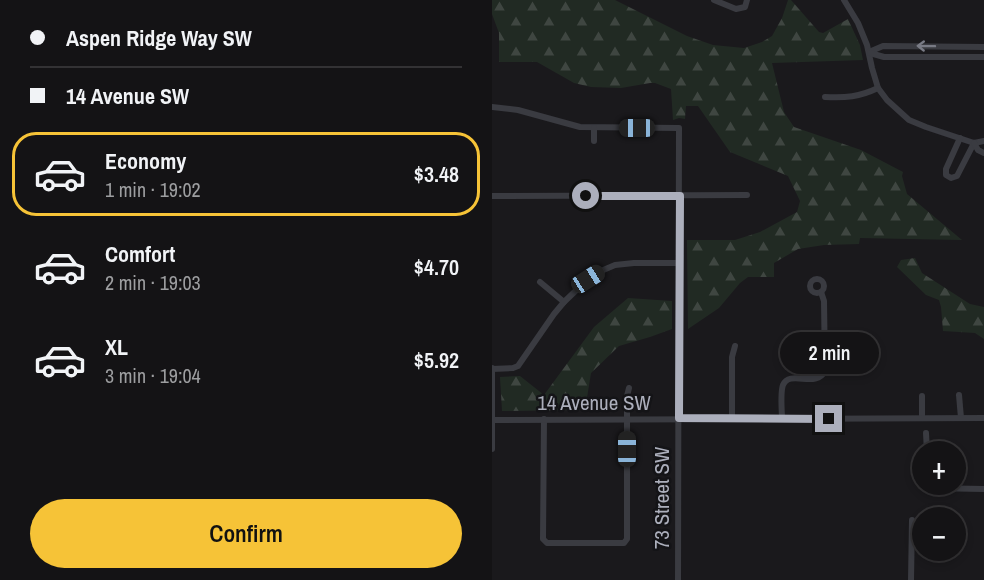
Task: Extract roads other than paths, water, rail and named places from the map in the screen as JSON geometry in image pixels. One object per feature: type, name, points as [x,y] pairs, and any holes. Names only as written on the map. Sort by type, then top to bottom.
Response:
[{"type":"street","points":[[714,0],[736,9],[745,7],[747,0]]},
{"type":"street","points":[[844,0],[858,23],[869,52],[878,88],[887,100],[909,120],[974,143],[984,141]]},
{"type":"street","points":[[869,52],[883,46],[984,46]]},
{"type":"street","points":[[869,52],[884,57],[984,57]]},
{"type":"street","points":[[825,97],[845,98],[863,95],[878,88]]},
{"type":"street","points":[[492,107],[518,110],[580,127],[594,128],[594,141]]},
{"type":"street","name":"73 Street SW","points":[[594,128],[680,128],[678,580]]},
{"type":"street","points":[[960,138],[946,169],[946,175],[951,178],[957,176],[974,143]]},
{"type":"street","points":[[974,143],[978,150],[984,153]]},
{"type":"street","points":[[492,196],[747,195]]},
{"type":"street","points":[[492,448],[492,369],[518,366],[564,302],[588,279],[602,271],[615,265],[634,263],[680,263]]},
{"type":"street","points":[[540,282],[564,302]]},
{"type":"street","points":[[782,419],[784,383],[791,379],[818,378],[825,371],[824,302],[821,292]]},
{"type":"street","points":[[732,419],[732,357],[735,346]]},
{"type":"street","points":[[544,419],[543,539],[547,543],[624,543],[627,539],[627,396],[629,388]]},
{"type":"street","points":[[959,395],[961,418]]},
{"type":"street","points":[[922,396],[922,418]]},
{"type":"street","name":"14 Avenue SW","points":[[492,420],[984,418]]},
{"type":"street","points":[[926,433],[926,441]]},
{"type":"street","points":[[966,489],[984,489]]},
{"type":"street","points":[[910,580],[912,520]]}]
